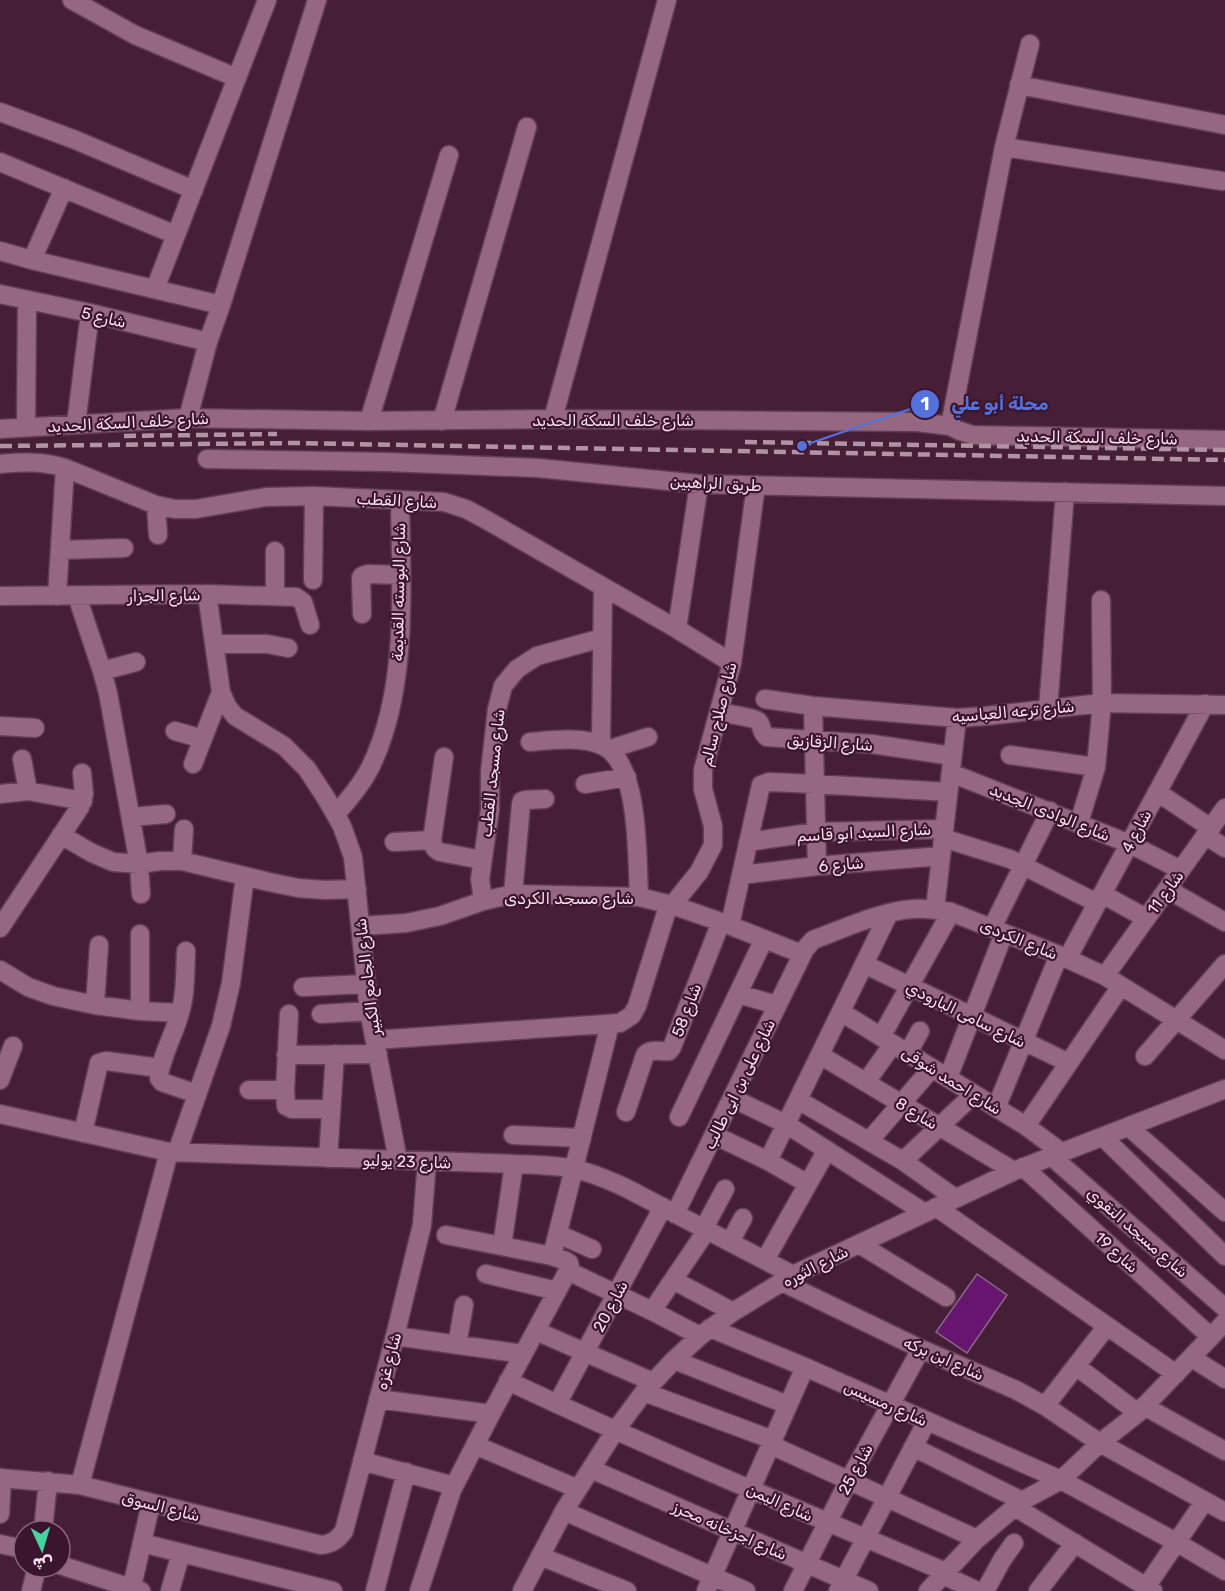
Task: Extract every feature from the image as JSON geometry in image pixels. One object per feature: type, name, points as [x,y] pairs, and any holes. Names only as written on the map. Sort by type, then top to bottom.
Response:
[{"type":"street","points":[[72,0],[135,35],[237,78]]},
{"type":"street","points":[[155,289],[267,0]]},
{"type":"street","points":[[188,418],[208,342],[317,0]]},
{"type":"street","points":[[553,419],[667,0]]},
{"type":"street","points":[[950,426],[1004,147],[1029,44]]},
{"type":"street","points":[[1019,85],[1225,125]]},
{"type":"street","points":[[0,112],[72,139],[194,190]]},
{"type":"street","points":[[442,421],[527,127]]},
{"type":"street","points":[[1004,147],[1222,181]]},
{"type":"street","points":[[369,421],[449,155]]},
{"type":"street","points":[[0,162],[176,235]]},
{"type":"street","points":[[32,260],[64,188]]},
{"type":"street","points":[[0,251],[221,305]]},
{"type":"street","name":"شارع 5","points":[[0,294],[208,342]]},
{"type":"street","points":[[26,427],[27,300]]},
{"type":"street","points":[[76,424],[90,313]]},
{"type":"street","name":"شارع خلف السكة الحديد","points":[[0,429],[188,418],[369,421],[553,419],[917,422],[950,426],[973,435],[1225,440]]},
{"type":"street","name":"طريق الراهبين","points":[[207,459],[387,462],[538,468],[699,484],[1225,496]]},
{"type":"street","points":[[0,464],[50,463],[65,468],[57,596]]},
{"type":"street","name":"شارع القطب","points":[[65,468],[156,505],[175,509],[196,509],[266,497],[314,496],[444,502],[466,509],[732,663]]},
{"type":"street","points":[[676,629],[699,484]]},
{"type":"street","name":"شارع صلاح سالم","points":[[615,1024],[632,1015],[637,1006],[666,913],[699,872],[712,845],[712,826],[703,789],[703,770],[732,663],[756,485]]},
{"type":"street","points":[[1048,709],[1065,492]]},
{"type":"street","points":[[313,580],[314,496]]},
{"type":"street","name":"شارع البوسته القديمة","points":[[331,806],[355,792],[370,768],[381,742],[397,670],[401,625],[400,500]]},
{"type":"street","points":[[156,505],[158,535]]},
{"type":"street","points":[[60,550],[124,548]]},
{"type":"street","points":[[275,551],[276,596]]},
{"type":"street","points":[[362,614],[362,576],[368,574],[401,575]]},
{"type":"street","points":[[603,587],[605,747]]},
{"type":"street","points":[[193,764],[221,692],[207,594]]},
{"type":"street","name":"شارع الجزار","points":[[0,596],[207,594],[297,597],[300,599],[310,625]]},
{"type":"street","points":[[77,596],[108,693],[139,864],[141,894]]},
{"type":"street","points":[[1079,823],[1096,766],[1102,703],[1101,600]]},
{"type":"street","name":"شارع مسجد القطب","points":[[483,901],[480,879],[490,809],[490,772],[497,709],[503,686],[517,669],[537,656],[602,638]]},
{"type":"street","points":[[215,644],[267,644],[288,648]]},
{"type":"street","points":[[102,671],[136,662]]},
{"type":"street","name":"شارع الجامع الكبير","points":[[221,692],[227,706],[235,716],[284,746],[307,769],[342,826],[353,857],[369,1011],[398,1160]]},
{"type":"street","name":"شارع ترعه العباسيه","points":[[765,699],[813,706],[957,718],[1102,703],[1225,705]]},
{"type":"street","name":"شارع 4","points":[[996,1108],[1023,1041],[1063,957],[1100,898],[1205,704]]},
{"type":"street","points":[[813,706],[817,866]]},
{"type":"street","name":"شارع الزقازيق","points":[[719,712],[756,720],[764,736],[767,737],[872,744],[952,764]]},
{"type":"street","points":[[866,1082],[894,1044],[909,986],[943,910],[943,841],[957,718]]},
{"type":"street","points":[[0,726],[35,728]]},
{"type":"street","points":[[175,731],[203,739]]},
{"type":"street","points":[[605,747],[648,737]]},
{"type":"street","points":[[530,742],[589,741],[605,747],[618,760],[627,777],[632,795],[639,897]]},
{"type":"street","points":[[1010,755],[1096,766]]},
{"type":"street","points":[[444,757],[432,840],[435,850],[482,860]]},
{"type":"street","points":[[22,759],[28,791]]},
{"type":"street","name":"شارع الوادى الجديد","points":[[952,764],[1050,811],[1130,844],[1181,870]]},
{"type":"street","points":[[0,928],[83,801],[82,773]]},
{"type":"street","points":[[585,784],[627,777]]},
{"type":"street","points":[[726,923],[741,875],[761,785],[769,782],[948,792]]},
{"type":"street","points":[[0,794],[28,791],[83,801]]},
{"type":"street","points":[[1157,792],[1208,831],[1225,848]]},
{"type":"street","points":[[513,894],[522,801],[545,799]]},
{"type":"street","name":"شارع 11","points":[[1105,976],[1225,808]]},
{"type":"street","points":[[868,1141],[902,1103],[940,1073],[971,1016],[998,931],[1023,866],[1050,811]]},
{"type":"street","points":[[131,817],[166,814]]},
{"type":"street","points":[[182,861],[184,829]]},
{"type":"street","name":"شارع السيد ابو قاسم","points":[[748,842],[816,832],[943,841]]},
{"type":"street","points":[[61,835],[113,862],[139,864],[182,861],[298,888],[326,891],[357,889]]},
{"type":"street","points":[[394,842],[432,840]]},
{"type":"street","points":[[943,841],[1010,859],[1146,918]]},
{"type":"street","name":"شارع 6","points":[[741,875],[817,866],[943,841]]},
{"type":"street","points":[[80,1485],[173,1152],[221,1026],[234,960],[245,876]]},
{"type":"street","points":[[1167,889],[1225,922]]},
{"type":"street","name":"شارع مسجد الكردى","points":[[361,926],[429,919],[483,901],[513,894],[639,897],[672,904],[802,954]]},
{"type":"street","name":"شارع الكردى","points":[[802,954],[813,940],[888,913],[912,909],[943,910],[1105,976],[1225,1050]]},
{"type":"street","points":[[768,1161],[888,913]]},
{"type":"street","name":"شارع 58","points":[[626,1112],[647,1052],[669,1051],[672,1047],[726,923]]},
{"type":"street","points":[[140,934],[140,1011]]},
{"type":"street","points":[[679,1117],[764,939]]},
{"type":"street","points":[[95,1005],[99,945]]},
{"type":"street","points":[[186,951],[184,994],[180,1013],[160,1068],[159,1081],[197,1094]]},
{"type":"street","name":"شارع على بن ابى طالب","points":[[669,1211],[714,1135],[802,954]]},
{"type":"street","name":"شارع سامى البارودي","points":[[864,964],[1069,1063]]},
{"type":"street","points":[[1145,1056],[1225,964]]},
{"type":"street","points":[[0,970],[28,987],[53,996],[95,1005],[180,1013]]},
{"type":"street","points":[[303,987],[365,984]]},
{"type":"street","points":[[1026,1126],[1121,986]]},
{"type":"street","points":[[738,994],[777,1005]]},
{"type":"street","points":[[321,1014],[369,1011]]},
{"type":"street","name":"شارع احمد شوقى","points":[[841,1012],[1026,1126],[1056,1154]]},
{"type":"street","points":[[289,1014],[285,1102],[289,1108],[331,1109]]},
{"type":"street","points":[[286,1055],[335,1054],[376,1047],[615,1024],[582,1138],[552,1257],[446,1235]]},
{"type":"street","points":[[894,1044],[920,1031]]},
{"type":"street","points":[[0,1080],[13,1046]]},
{"type":"street","points":[[328,1158],[335,1054]]},
{"type":"street","name":"شارع 8","points":[[820,1055],[940,1126],[1019,1169]]},
{"type":"street","points":[[83,1132],[99,1063],[105,1061],[160,1068]]},
{"type":"street","points":[[249,1090],[285,1090]]},
{"type":"street","points":[[903,1161],[974,1094]]},
{"type":"street","name":"شارع الثوره","points":[[522,1591],[564,1511],[615,1431],[649,1387],[674,1360],[733,1311],[788,1278],[1019,1169],[1129,1127],[1221,1096]]},
{"type":"street","points":[[732,1098],[786,1124],[931,1210],[1176,1374]]},
{"type":"street","points":[[798,1100],[903,1161],[955,1198]]},
{"type":"street","name":"شارع 23 يوليو","points":[[0,1114],[173,1152],[514,1164],[575,1169],[600,1176],[705,1229],[765,1260],[788,1278]]},
{"type":"street","points":[[1129,1127],[1225,1212]]},
{"type":"street","points":[[513,1135],[582,1138]]},
{"type":"street","points":[[714,1135],[768,1161],[808,1184]]},
{"type":"street","points":[[1103,1137],[1225,1256]]},
{"type":"street","points":[[765,1260],[827,1150]]},
{"type":"street","name":"شارع مسجد التقوي","points":[[1056,1154],[1225,1308]]},
{"type":"street","name":"شارع غزه","points":[[321,1545],[331,1544],[344,1531],[422,1225],[427,1161]]},
{"type":"street","points":[[501,1246],[514,1164]]},
{"type":"street","name":"شارع 19","points":[[1019,1169],[1210,1337]]},
{"type":"street","points":[[652,1311],[705,1229],[725,1189]]},
{"type":"street","name":"شارع 20","points":[[557,1404],[617,1294],[669,1211]]},
{"type":"street","points":[[730,1242],[743,1218]]},
{"type":"street","points":[[558,1234],[592,1250]]},
{"type":"street","points":[[859,1244],[946,1297]]},
{"type":"street","name":"شارع رمسيس","points":[[552,1257],[569,1263],[568,1271],[652,1311],[805,1367],[1060,1480],[1225,1571]]},
{"type":"street","points":[[419,1591],[454,1486],[568,1271]]},
{"type":"street","points":[[486,1274],[557,1291]]},
{"type":"street","name":"شارع ابن بركه","points":[[788,1278],[921,1349],[1016,1390],[1101,1443],[1225,1512]]},
{"type":"street","points":[[673,1280],[733,1311]]},
{"type":"street","points":[[457,1345],[464,1305]]},
{"type":"street","points":[[928,1591],[977,1539],[1018,1504],[1060,1480],[1141,1410],[1225,1322]]},
{"type":"street","points":[[1045,1406],[1107,1326]]},
{"type":"street","points":[[536,1331],[585,1352],[649,1387],[772,1442],[977,1539]]},
{"type":"street","points":[[395,1336],[523,1354]]},
{"type":"street","name":"شارع 25","points":[[793,1591],[849,1480],[921,1349]]},
{"type":"street","points":[[1192,1358],[1225,1379]]},
{"type":"street","points":[[674,1360],[788,1405]]},
{"type":"street","points":[[1076,1366],[1141,1410],[1225,1450]]},
{"type":"street","points":[[709,1584],[805,1367]]},
{"type":"street","name":"شارع اليمن","points":[[508,1381],[615,1431],[866,1538],[977,1591]]},
{"type":"street","points":[[378,1400],[491,1414]]},
{"type":"street","points":[[841,1585],[927,1421]]},
{"type":"street","points":[[475,1445],[578,1489]]},
{"type":"street","points":[[913,1447],[1018,1504],[1075,1543],[1150,1589],[1176,1542],[1204,1502]]},
{"type":"street","points":[[362,1461],[454,1486]]},
{"type":"street","name":"شارع اجزخانه محرز","points":[[591,1469],[807,1564],[841,1585],[869,1591]]},
{"type":"street","points":[[375,1591],[406,1472]]},
{"type":"street","points":[[0,1514],[1,1478]]},
{"type":"street","name":"شارع السوق","points":[[1,1478],[80,1485],[321,1545]]},
{"type":"street","points":[[44,1519],[48,1481]]},
{"type":"street","points":[[72,1569],[135,1590],[151,1503]]},
{"type":"street","points":[[564,1511],[709,1584],[746,1591]]},
{"type":"street","points":[[142,1543],[333,1591]]},
{"type":"street","points":[[985,1591],[1014,1543]]},
{"type":"street","points":[[1038,1591],[1075,1543]]},
{"type":"street","points":[[170,1591],[181,1553]]},
{"type":"street","points":[[540,1556],[627,1591]]},
{"type":"building","points":[[977,1274],[1007,1295],[967,1353],[936,1332]]},
{"type":"railway","points":[[124,436],[277,434]]},
{"type":"railway","points":[[745,442],[1225,450]]},
{"type":"railway","points":[[0,446],[295,443],[1225,460]]},
{"type":"place","name":"محلة أبو علي","points":[[802,446]]}]
